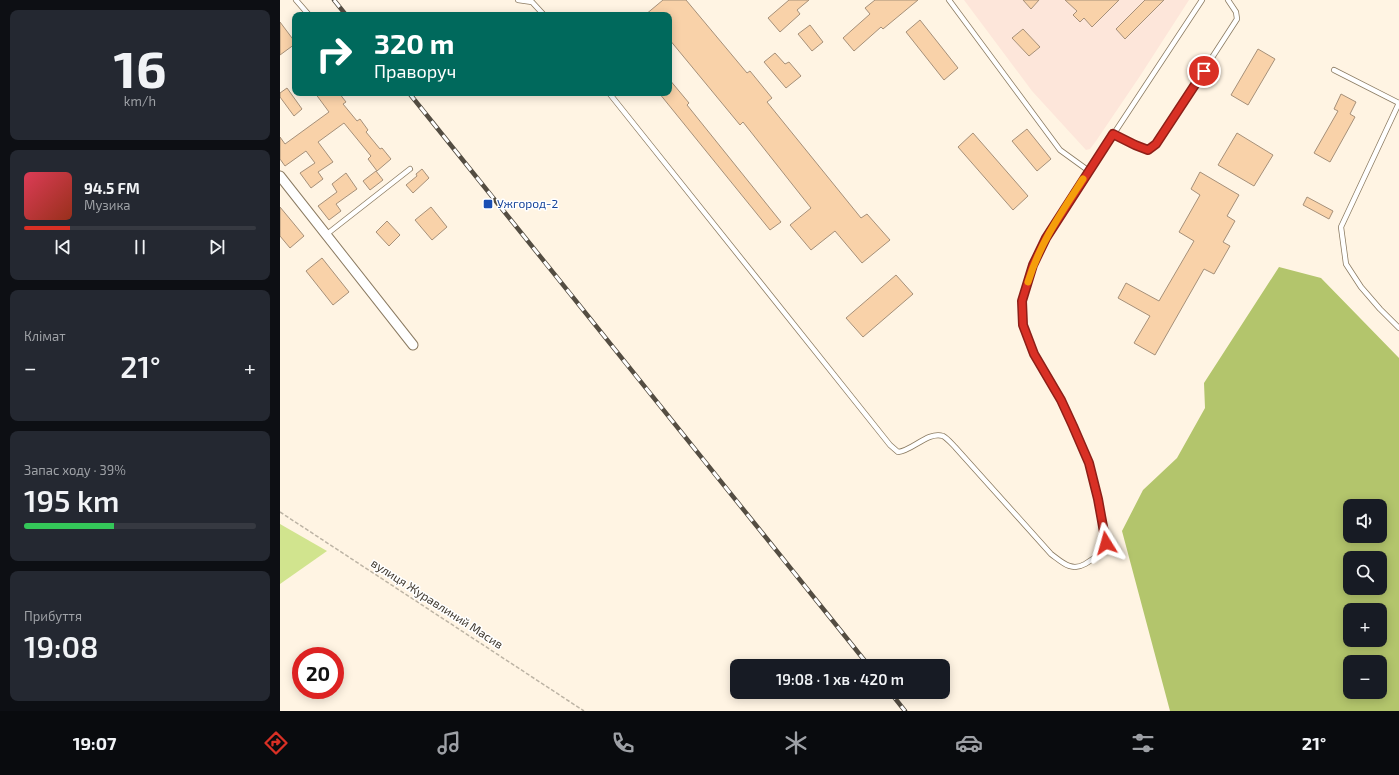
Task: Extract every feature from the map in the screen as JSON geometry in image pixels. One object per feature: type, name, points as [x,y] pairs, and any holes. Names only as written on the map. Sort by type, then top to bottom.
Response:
[{"type":"street","points":[[280,176],[413,345]]},
{"type":"lane","points":[[296,0],[306,12]]},
{"type":"lane","points":[[518,0],[532,2],[541,12]]},
{"type":"lane","points":[[949,0],[1060,150],[1089,171]]},
{"type":"lane","points":[[610,96],[890,445],[898,452],[904,452],[932,436],[943,436],[955,447],[1051,554],[1069,567],[1082,566],[1093,560],[1100,553],[1106,543],[1089,463],[1057,394],[1034,354],[1023,325],[1022,301],[1033,265],[1046,238],[1202,0]]},
{"type":"lane","points":[[1113,134],[1148,150],[1156,144],[1237,19],[1236,12],[1228,0]]},
{"type":"lane","points":[[1334,70],[1399,103],[1341,227],[1346,264],[1361,287],[1399,328]]},
{"type":"lane","points":[[327,234],[410,170]]},
{"type":"path","name":"вулиця Журавлиний Масив","points":[[280,512],[584,711]]},
{"type":"shaded area","points":[[964,0],[1189,0],[1096,141],[1090,149],[1086,150],[1032,91]]},
{"type":"green space","points":[[1279,267],[1321,278],[1399,358],[1399,711],[1170,711],[1122,531],[1143,490],[1177,458],[1205,408],[1204,383]]},
{"type":"green space","points":[[280,524],[327,551],[280,584]]},
{"type":"building","points":[[663,0],[686,0],[747,73],[750,71],[772,98],[767,102],[861,218],[867,214],[890,240],[862,263],[835,231],[811,250],[790,225],[811,208],[743,122],[740,125],[672,43],[672,12],[649,12]]},
{"type":"building","points":[[789,0],[809,0],[797,10],[800,14],[780,32],[768,18]]},
{"type":"building","points":[[875,0],[918,0],[883,29],[881,27],[854,51],[843,38],[870,14],[865,8]]},
{"type":"building","points":[[1023,0],[1039,0],[1031,9]]},
{"type":"building","points":[[1065,0],[1119,0],[1092,27],[1084,18],[1080,22],[1073,15],[1077,11]]},
{"type":"building","points":[[1145,0],[1164,0],[1125,39],[1116,29]]},
{"type":"building","points":[[920,20],[958,68],[944,80],[906,32]]},
{"type":"building","points":[[280,22],[292,38],[292,46],[280,55]]},
{"type":"building","points":[[810,25],[823,42],[812,51],[798,34]]},
{"type":"building","points":[[1023,29],[1040,47],[1029,56],[1012,38]]},
{"type":"building","points":[[1258,49],[1275,59],[1248,105],[1231,95]]},
{"type":"building","points":[[775,53],[785,64],[789,62],[801,76],[786,88],[764,62]]},
{"type":"building","points":[[672,83],[689,103],[687,105],[781,222],[770,230],[661,96],[672,96]]},
{"type":"building","points":[[287,88],[302,109],[294,116],[280,97],[280,93]]},
{"type":"building","points":[[1341,94],[1356,102],[1350,114],[1355,117],[1330,162],[1314,153],[1338,111],[1334,109]]},
{"type":"building","points":[[317,96],[341,96],[346,102],[343,104],[357,121],[360,119],[368,130],[366,132],[380,149],[382,148],[391,159],[377,171],[368,159],[371,156],[344,123],[318,142],[333,162],[318,172],[323,179],[311,188],[300,173],[315,163],[306,151],[285,166],[280,159],[280,137],[285,144],[329,112]]},
{"type":"building","points":[[1027,129],[1051,159],[1037,171],[1012,141]]},
{"type":"building","points":[[973,133],[1028,196],[1013,210],[958,147]]},
{"type":"building","points":[[1237,133],[1273,155],[1254,186],[1218,165]]},
{"type":"building","points":[[422,169],[429,178],[413,193],[406,185],[417,176],[416,174]]},
{"type":"building","points":[[376,171],[383,180],[370,190],[363,181]]},
{"type":"building","points":[[1200,172],[1239,195],[1227,216],[1235,221],[1223,242],[1230,246],[1214,274],[1204,269],[1155,355],[1134,343],[1150,316],[1118,298],[1126,283],[1159,301],[1194,241],[1179,232],[1200,195],[1191,189]]},
{"type":"building","points":[[346,173],[357,189],[336,204],[341,211],[329,220],[318,206],[337,192],[332,184]]},
{"type":"building","points":[[1307,197],[1333,211],[1329,219],[1303,205]]},
{"type":"building","points":[[280,207],[304,236],[290,248],[280,236]]},
{"type":"building","points":[[431,207],[447,227],[432,240],[415,220]]},
{"type":"building","points":[[387,221],[400,235],[389,246],[376,232]]},
{"type":"building","points":[[322,258],[349,292],[333,305],[306,271]]},
{"type":"building","points":[[896,275],[913,294],[863,337],[846,318]]},
{"type":"railway","points":[[334,0],[344,12]]},
{"type":"railway","points":[[411,96],[863,659]]},
{"type":"railway","points":[[896,699],[905,711]]},
{"type":"slow traffic","points":[[1028,282],[1033,265],[1046,238],[1083,179]]},
{"type":"place","name":"Ужгород-2","points":[[488,204]]},
{"type":"route","points":[[1106,543],[1098,499],[1089,463],[1061,400],[1034,354],[1023,325],[1022,301],[1033,265],[1046,238],[1113,134],[1148,150],[1156,144],[1204,71]]}]
